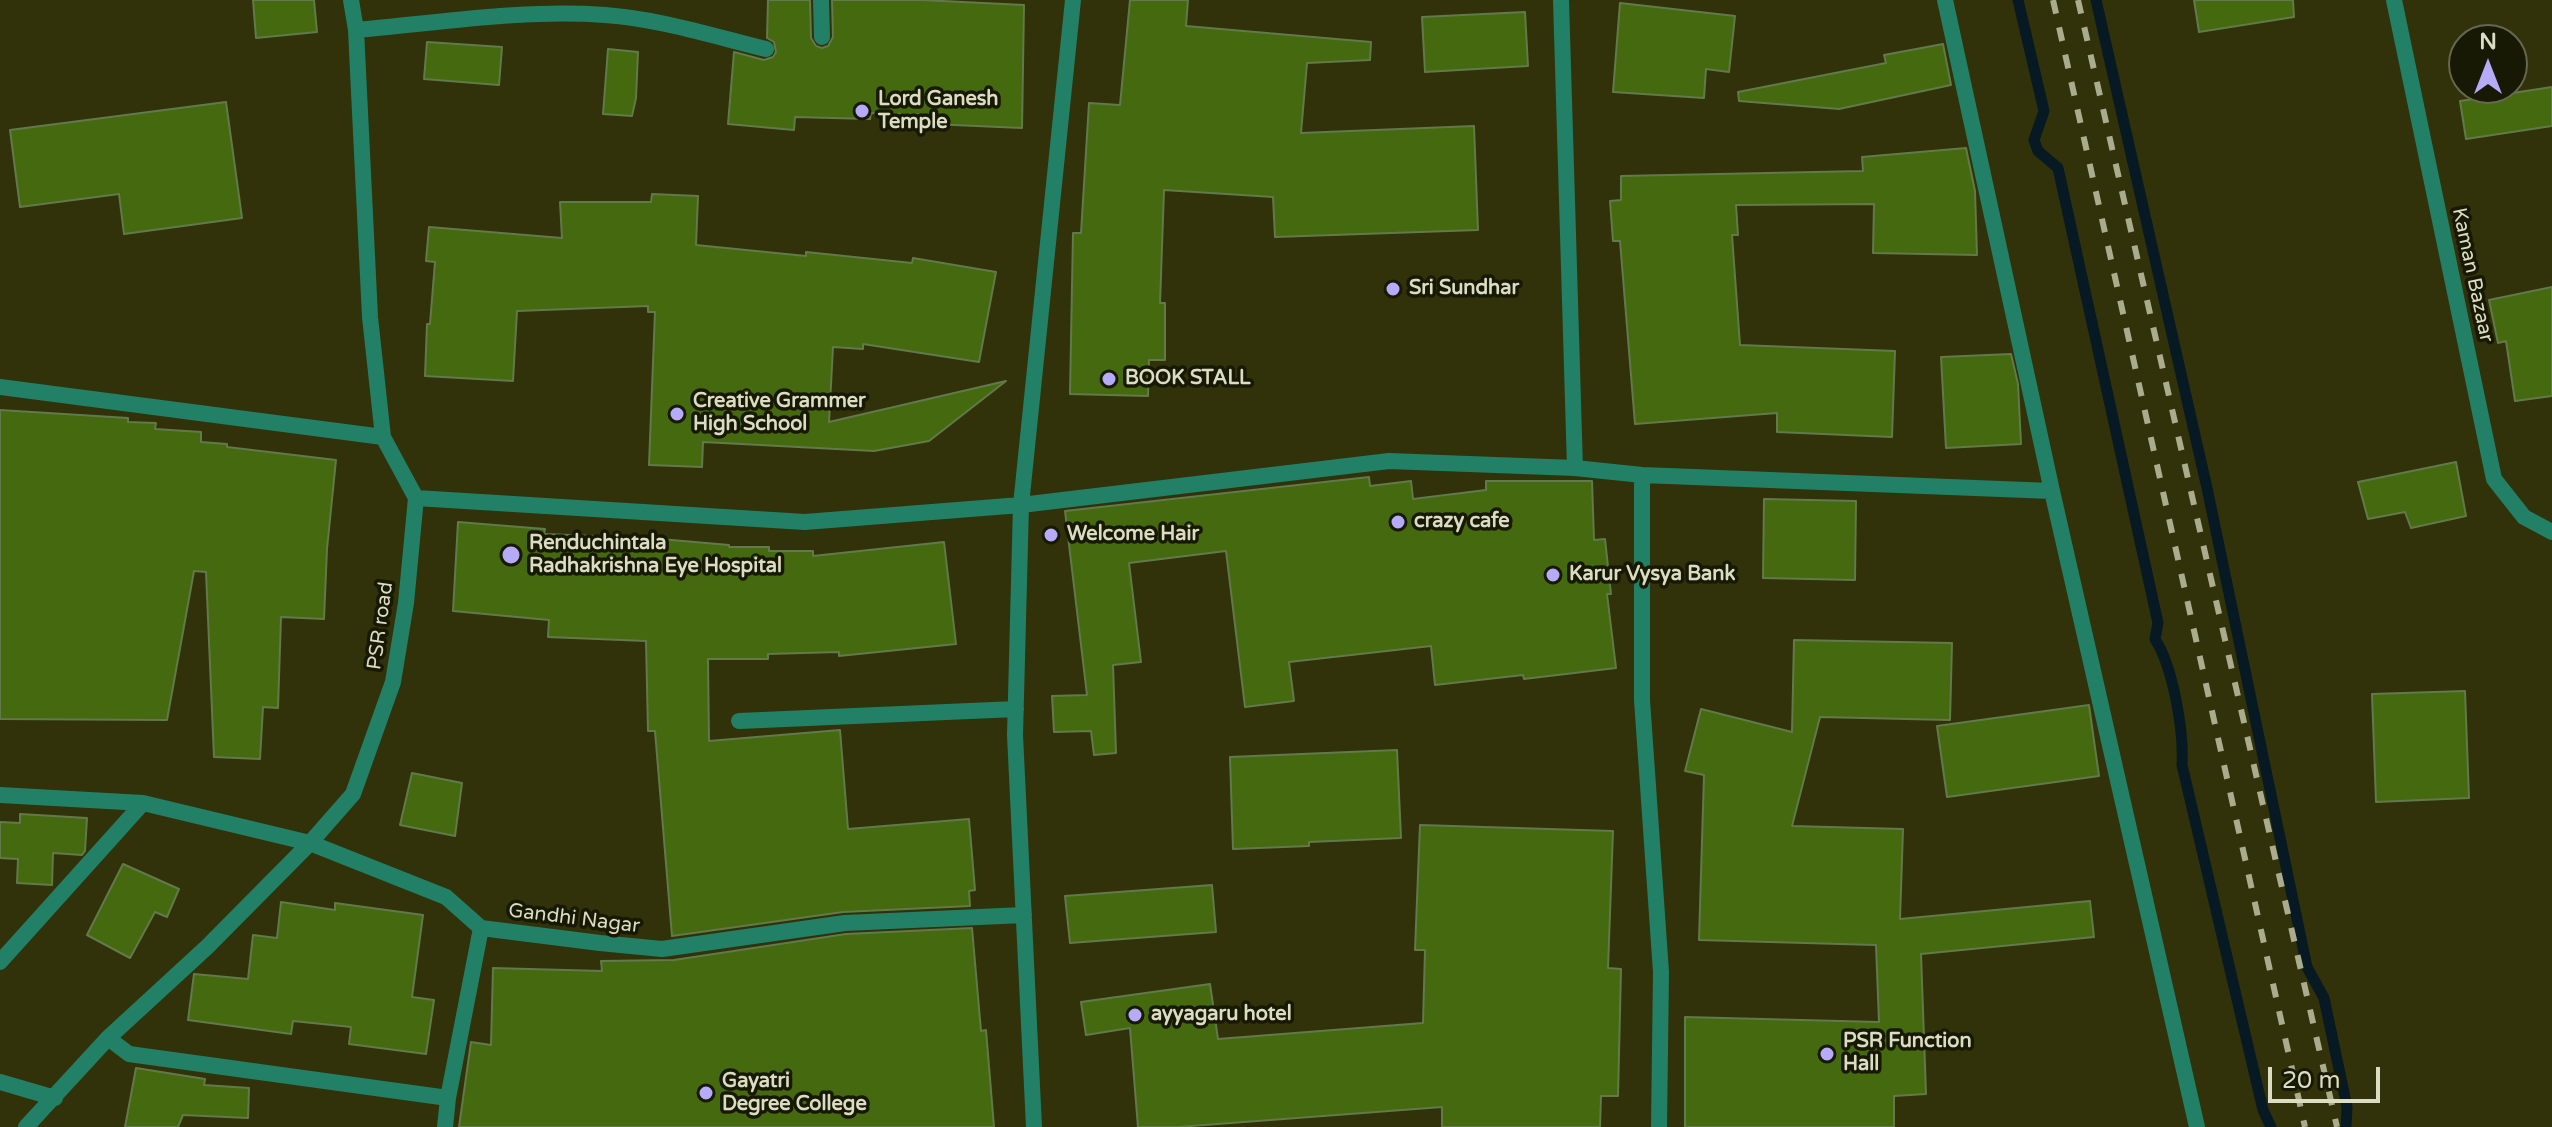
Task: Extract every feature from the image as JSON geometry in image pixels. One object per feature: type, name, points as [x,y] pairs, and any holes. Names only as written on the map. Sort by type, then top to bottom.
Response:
[{"type":"street","points":[[351,0],[356,30],[370,317],[383,437],[416,498],[805,522],[1021,505],[1389,461],[1575,468],[1642,475],[2052,491]]},
{"type":"street","points":[[821,0],[822,37]]},
{"type":"street","points":[[1034,1127],[1016,709],[1021,505],[1073,0]]},
{"type":"street","points":[[1561,0],[1575,468]]},
{"type":"street","points":[[1945,0],[2052,491],[2197,1127]]},
{"type":"street","name":"Kaman Bazaar","points":[[2394,0],[2494,479],[2524,517],[2552,532]]},
{"type":"street","points":[[356,30],[541,15],[604,15],[655,21],[766,49]]},
{"type":"street","points":[[0,387],[383,437]]},
{"type":"street","points":[[1642,475],[1642,700],[1661,972],[1659,1127]]},
{"type":"street","name":"PSR road","points":[[26,1127],[108,1038],[207,947],[310,843],[353,794],[393,682],[406,603],[416,498]]},
{"type":"street","points":[[739,721],[1016,709]]},
{"type":"street","name":"Gandhi Nagar","points":[[0,795],[143,803],[310,843],[446,897],[481,928],[662,949],[845,923],[1024,915]]},
{"type":"street","points":[[0,962],[143,803]]},
{"type":"street","points":[[445,1127],[481,928]]},
{"type":"street","points":[[108,1038],[129,1054],[448,1098]]},
{"type":"street","points":[[0,1082],[55,1098]]},
{"type":"building","points":[[253,0],[314,0],[317,32],[256,38]]},
{"type":"building","points":[[768,0],[810,0],[811,38],[816,46],[822,48],[828,46],[833,37],[832,0],[1024,5],[1022,128],[931,124],[932,115],[871,113],[870,119],[795,117],[794,130],[728,124],[734,52],[764,60],[773,57],[776,52],[774,42],[767,38]]},
{"type":"building","points":[[1130,0],[1188,0],[1186,26],[1371,42],[1370,60],[1307,63],[1301,133],[1474,126],[1478,230],[1275,237],[1273,197],[1164,190],[1160,303],[1165,303],[1165,360],[1149,360],[1148,396],[1070,394],[1073,233],[1081,233],[1089,103],[1120,105]]},
{"type":"building","points":[[2194,0],[2293,0],[2294,17],[2199,32]]},
{"type":"building","points":[[1620,3],[1735,16],[1729,72],[1706,69],[1704,98],[1613,92]]},
{"type":"building","points":[[1525,12],[1528,66],[1425,72],[1422,17]]},
{"type":"building","points":[[427,42],[502,47],[499,85],[424,79]]},
{"type":"building","points":[[1943,44],[1951,85],[1839,109],[1739,101],[1738,92],[1886,63],[1884,55]]},
{"type":"building","points":[[608,49],[638,52],[632,116],[603,114]]},
{"type":"building","points":[[2552,87],[2552,126],[2466,139],[2460,104],[2528,104],[2528,91]]},
{"type":"building","points":[[226,102],[242,218],[124,234],[119,194],[20,207],[10,130]]},
{"type":"building","points":[[1966,148],[1975,191],[1977,255],[1873,253],[1874,204],[1736,205],[1738,235],[1732,235],[1740,345],[1895,351],[1892,437],[1777,432],[1777,413],[1635,424],[1620,241],[1613,241],[1610,201],[1621,200],[1621,176],[1863,171],[1862,157]]},
{"type":"building","points":[[652,194],[698,196],[696,245],[912,263],[913,258],[996,272],[979,362],[863,344],[863,349],[833,347],[829,422],[1006,381],[929,441],[874,451],[703,442],[702,467],[649,465],[655,312],[648,312],[648,306],[517,311],[513,381],[425,376],[427,324],[430,324],[435,262],[426,261],[429,227],[562,238],[560,202],[651,202]]},
{"type":"building","points":[[2552,287],[2552,396],[2515,401],[2506,341],[2498,343],[2489,300]]},
{"type":"building","points":[[2011,354],[2018,384],[2021,444],[1946,448],[1941,357]]},
{"type":"building","points":[[0,410],[128,418],[128,422],[156,423],[155,429],[201,432],[201,442],[336,460],[324,619],[281,617],[278,708],[263,707],[260,759],[214,757],[206,572],[194,571],[167,720],[0,719]]},
{"type":"building","points":[[2456,462],[2466,516],[2411,528],[2405,512],[2368,519],[2358,482]]},
{"type":"building","points":[[1369,477],[1370,486],[1411,481],[1413,499],[1486,490],[1486,481],[1592,481],[1594,540],[1605,539],[1611,594],[1607,594],[1616,668],[1435,685],[1431,646],[1289,662],[1294,701],[1245,707],[1226,551],[1129,563],[1141,662],[1113,665],[1116,753],[1094,755],[1091,731],[1054,732],[1052,696],[1087,695],[1065,511]]},
{"type":"building","points":[[1764,499],[1856,501],[1855,580],[1763,578]]},
{"type":"building","points":[[458,522],[545,529],[544,534],[769,547],[769,551],[813,551],[813,556],[944,542],[956,644],[839,656],[839,652],[768,654],[768,659],[708,659],[709,741],[840,730],[848,829],[969,819],[975,890],[969,891],[970,906],[843,912],[672,936],[655,731],[648,731],[646,641],[548,637],[549,620],[453,611]]},
{"type":"building","points":[[1794,640],[1952,643],[1950,720],[1820,717],[1792,826],[1903,829],[1900,919],[2090,901],[2094,937],[1921,954],[1926,1094],[1894,1096],[1894,1127],[1685,1127],[1685,1017],[1879,1022],[1876,945],[1699,940],[1704,775],[1685,771],[1701,709],[1792,732]]},
{"type":"building","points":[[2465,691],[2469,798],[2376,802],[2372,694]]},
{"type":"building","points":[[2089,705],[2099,776],[1947,797],[1937,726]]},
{"type":"building","points":[[1397,750],[1401,838],[1233,849],[1230,757]]},
{"type":"building","points":[[412,773],[462,783],[455,836],[400,825]]},
{"type":"building","points":[[20,814],[87,818],[85,851],[82,855],[53,853],[52,885],[17,883],[18,859],[0,858],[0,822],[20,823]]},
{"type":"building","points":[[1420,825],[1613,831],[1608,968],[1621,969],[1618,1096],[1601,1096],[1600,1127],[1442,1127],[1442,1107],[1178,1127],[1138,1127],[1130,1028],[1086,1035],[1081,1002],[1210,984],[1218,1039],[1423,1023],[1425,950],[1415,950]]},
{"type":"building","points":[[123,864],[179,889],[167,917],[155,912],[130,958],[87,935]]},
{"type":"building","points":[[1212,885],[1216,932],[1070,943],[1065,896]]},
{"type":"building","points":[[281,902],[335,910],[335,903],[423,915],[412,997],[434,1000],[426,1054],[349,1044],[351,1027],[293,1021],[291,1034],[188,1020],[194,974],[248,979],[253,935],[277,938]]},
{"type":"building","points":[[972,928],[981,1031],[986,1030],[994,1127],[459,1127],[471,1042],[491,1045],[493,968],[602,971],[601,961],[674,960],[846,934]]},
{"type":"building","points":[[136,1068],[205,1079],[204,1085],[249,1088],[248,1118],[183,1115],[178,1127],[125,1127]]},
{"type":"waterway","points":[[2018,0],[2044,111],[2034,140],[2038,151],[2058,168],[2158,623],[2155,639],[2167,666],[2176,700],[2182,765],[2263,1110],[2271,1127]]},
{"type":"waterway","points":[[2096,0],[2207,488],[2307,967],[2324,998],[2347,1107],[2346,1127]]},
{"type":"railway","points":[[2053,0],[2305,1127]]},
{"type":"railway","points":[[2078,0],[2337,1127]]},
{"type":"place","name":"Lord Ganesh Temple","points":[[862,111]]},
{"type":"place","name":"Sri Sundhar","points":[[1393,289]]},
{"type":"place","name":"BOOK STALL","points":[[1109,379]]},
{"type":"place","name":"Creative Grammer High School","points":[[677,414]]},
{"type":"place","name":"crazy cafe","points":[[1398,522]]},
{"type":"place","name":"Welcome Hair","points":[[1051,535]]},
{"type":"place","name":"Renduchintala Radhakrishna Eye Hospital","points":[[511,555]]},
{"type":"place","name":"Karur Vysya Bank","points":[[1553,575]]},
{"type":"place","name":"ayyagaru hotel","points":[[1135,1015]]},
{"type":"place","name":"PSR Function Hall","points":[[1827,1054]]},
{"type":"place","name":"Gayatri Degree College","points":[[706,1093]]}]
